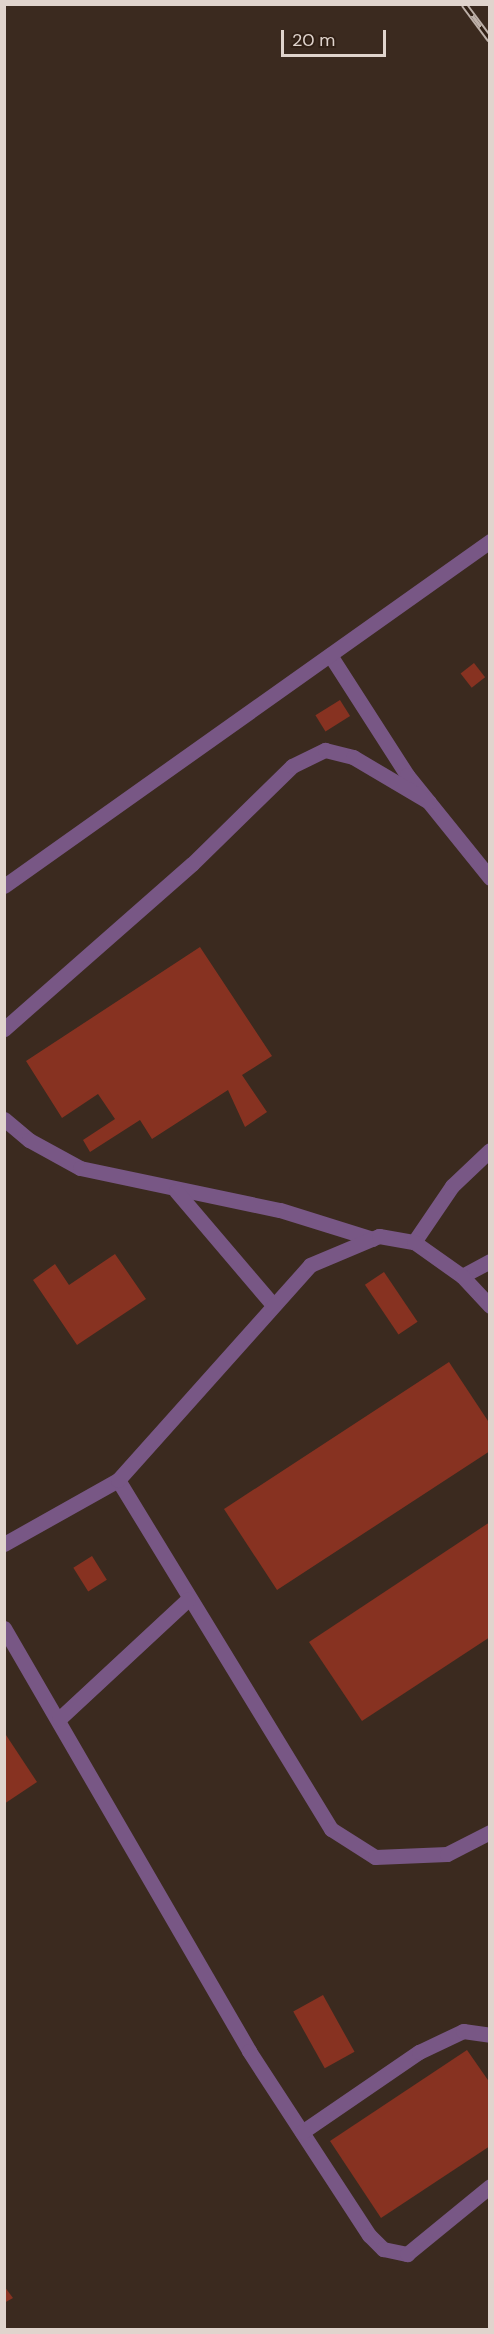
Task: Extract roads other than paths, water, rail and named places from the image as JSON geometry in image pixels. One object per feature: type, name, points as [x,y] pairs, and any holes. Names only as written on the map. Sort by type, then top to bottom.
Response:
[{"type":"street","points":[[4,886],[489,541]]},
{"type":"street","points":[[330,655],[429,802],[489,878]]},
{"type":"street","points":[[4,1029],[192,864],[292,766],[325,750],[353,757],[429,802]]},
{"type":"street","points":[[4,1119],[80,1168],[176,1191],[280,1210],[373,1239],[414,1242],[462,1276],[489,1306]]},
{"type":"street","points":[[414,1242],[452,1186],[489,1150]]},
{"type":"street","points":[[176,1191],[273,1305]]},
{"type":"street","points":[[4,1544],[118,1480],[310,1266],[373,1239]]},
{"type":"street","points":[[462,1276],[489,1261]]},
{"type":"street","points":[[118,1480],[188,1599],[331,1829],[375,1857],[447,1854],[489,1832]]},
{"type":"street","points":[[58,1719],[188,1599]]},
{"type":"street","points":[[4,1628],[249,2051],[383,2248],[406,2254],[489,2186]]},
{"type":"street","points":[[302,2132],[419,2052],[463,2031],[489,2035]]},
{"type":"railway","points":[[464,4],[490,39]]}]
